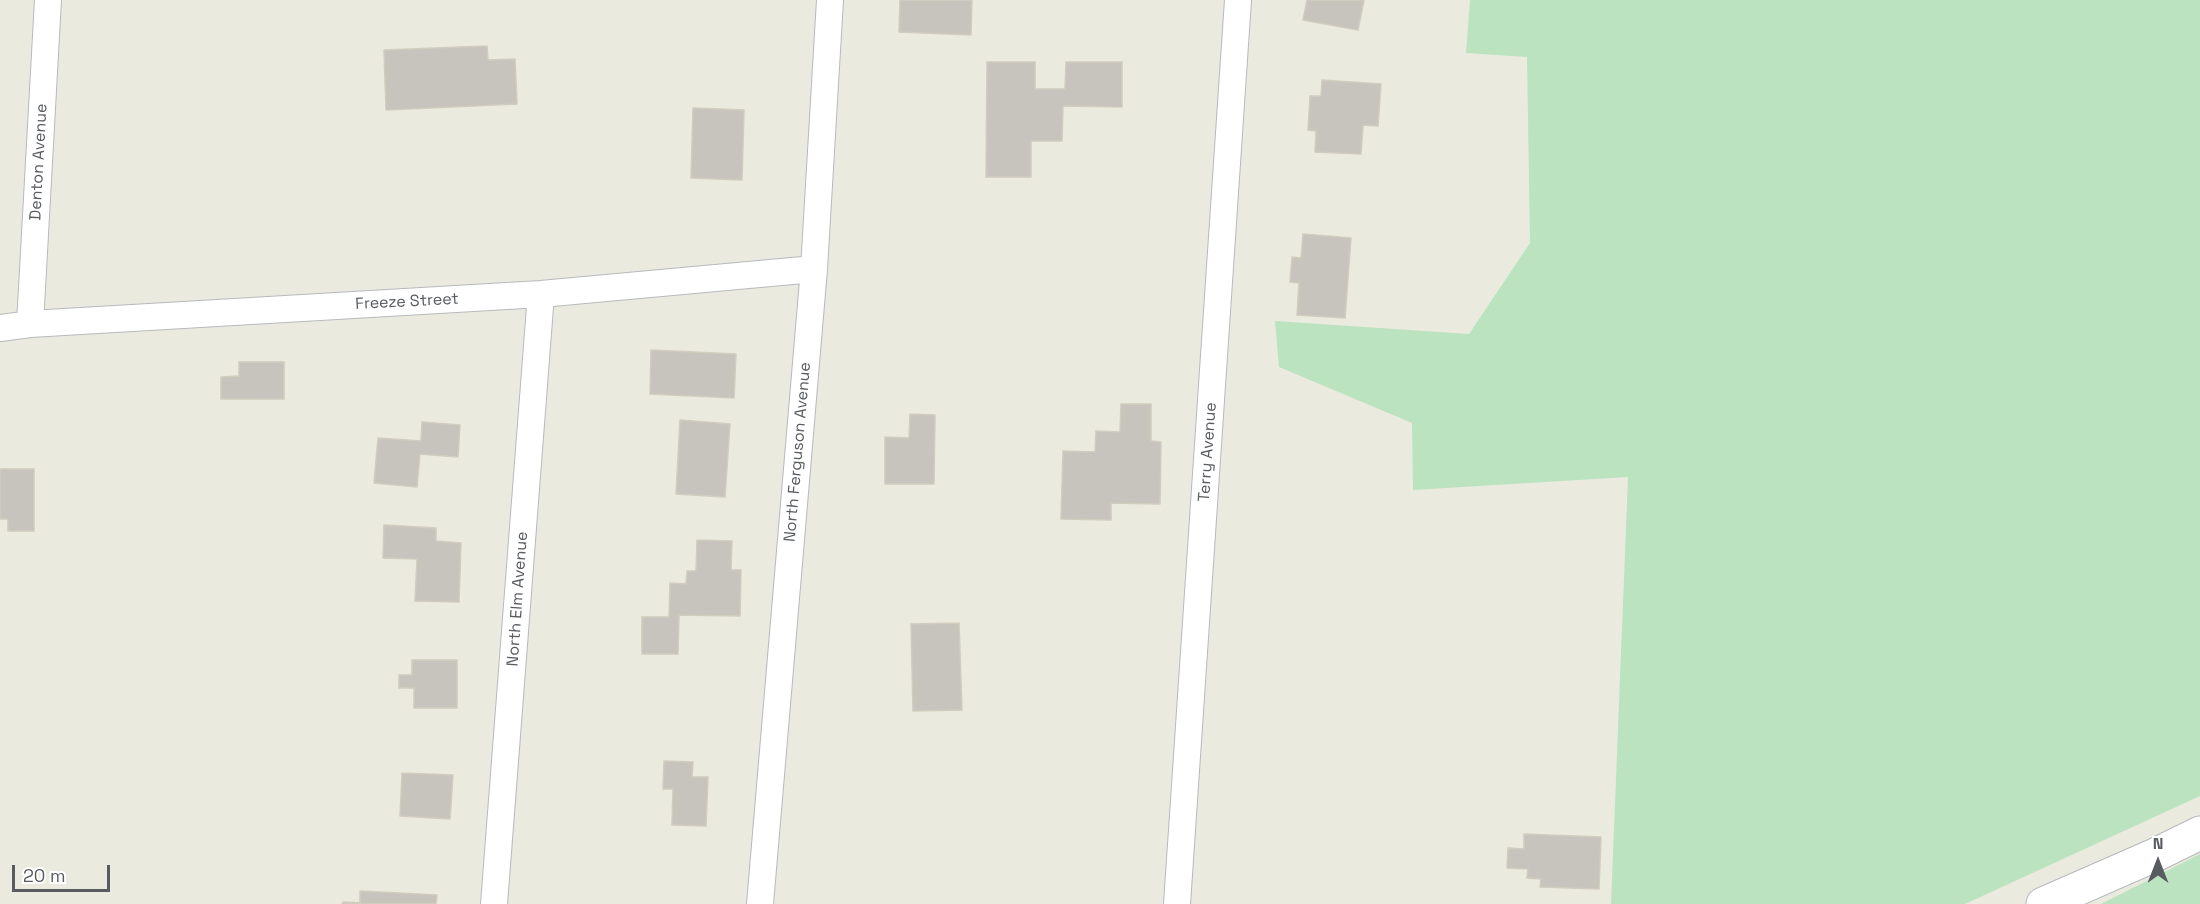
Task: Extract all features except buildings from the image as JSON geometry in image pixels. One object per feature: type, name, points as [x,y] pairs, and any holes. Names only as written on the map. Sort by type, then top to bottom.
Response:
[{"type":"street","name":"Denton Avenue","points":[[30,324],[48,0]]},
{"type":"street","name":"North Ferguson Avenue","points":[[760,904],[814,269],[830,0]]},
{"type":"street","name":"Terry Avenue","points":[[1177,904],[1238,0]]},
{"type":"street","name":"Freeze Street","points":[[0,328],[30,324],[541,294],[814,269]]},
{"type":"street","name":"North Elm Avenue","points":[[494,904],[541,294]]},
{"type":"street","points":[[2043,904],[2200,833]]},
{"type":"green space","points":[[1470,0],[2200,0],[2200,796],[1965,904],[1611,904],[1628,477],[1413,490],[1412,423],[1279,367],[1275,321],[1469,334],[1530,243],[1527,57],[1466,53]]},
{"type":"green space","points":[[2200,854],[2200,904],[2101,904]]}]
